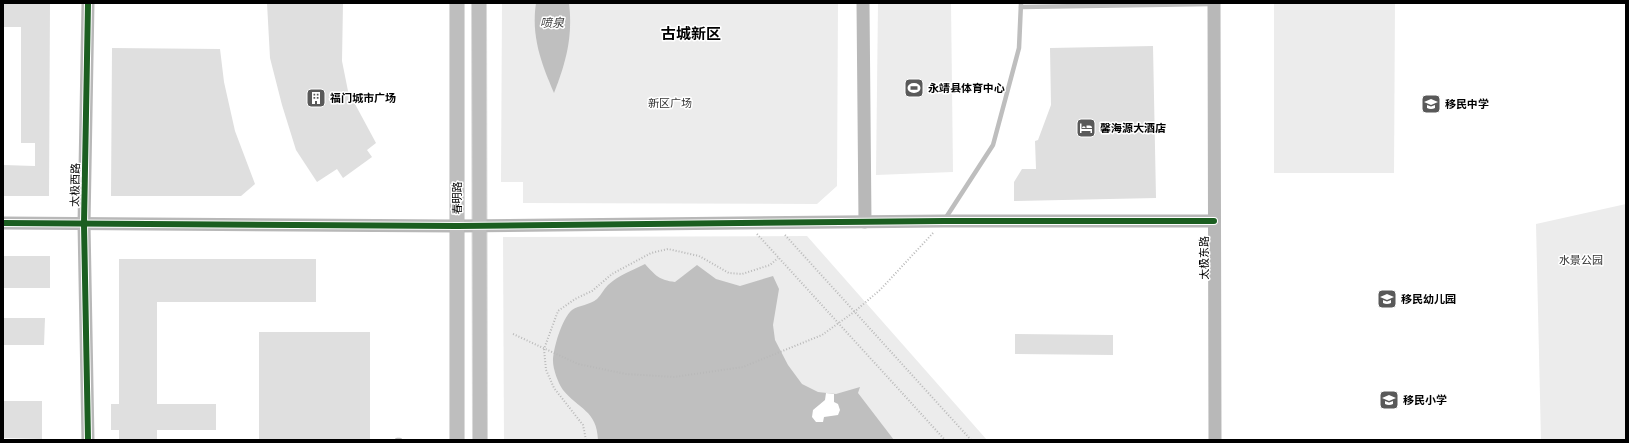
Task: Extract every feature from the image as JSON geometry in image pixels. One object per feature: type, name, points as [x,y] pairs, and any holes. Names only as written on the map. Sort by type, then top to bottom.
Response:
[{"type":"main road","name":"春明路","points":[[457,3],[457,440]]},
{"type":"main road","name":"春明路","points":[[479,3],[480,440]]},
{"type":"street","name":"太极西路","points":[[88,3],[84,224],[88,440]]},
{"type":"street","points":[[863,3],[865,222]]},
{"type":"street","name":"太极东路","points":[[1214,3],[1215,440]]},
{"type":"street","points":[[3,223],[480,226],[944,221],[1214,221]]},
{"type":"lane","points":[[944,221],[993,145],[1019,48],[1021,5],[1214,3]]},
{"type":"path","points":[[513,334],[578,364],[626,374],[674,377],[743,366],[785,351],[822,335],[854,312],[880,290],[944,221]]},
{"type":"path","points":[[747,223],[945,440]]},
{"type":"path","points":[[774,223],[971,440]]},
{"type":"path","points":[[586,440],[582,425],[554,388],[546,370],[544,349],[558,311],[575,299],[592,291],[612,274],[651,253],[668,249],[699,256],[729,273],[742,274],[770,265],[778,258]]},
{"type":"green space","name":"新区广场","points":[[502,3],[838,3],[837,186],[817,204],[523,203],[523,182],[501,182]]},
{"type":"green space","name":"永靖县体育中心","points":[[878,3],[951,3],[953,172],[876,175]]},
{"type":"green space","points":[[1274,3],[1395,3],[1394,173],[1274,173]]},
{"type":"green space","name":"水景公园","points":[[1626,204],[1626,440],[1541,440],[1536,224]]},
{"type":"green space","points":[[807,236],[987,440],[504,440],[503,237]]},
{"type":"water","name":"喷泉","points":[[536,3],[569,3],[570,27],[568,49],[554,93],[538,49],[535,27]]},
{"type":"water","points":[[645,264],[658,277],[675,282],[697,265],[716,279],[740,286],[773,276],[779,289],[773,325],[775,340],[788,365],[802,384],[818,392],[836,394],[860,387],[858,393],[894,440],[598,440],[597,430],[590,416],[563,390],[558,380],[553,361],[556,342],[568,314],[572,310],[594,301],[612,281]]},
{"type":"pier","points":[[826,393],[834,394],[834,402],[838,404],[840,410],[838,415],[824,417],[823,422],[816,422],[812,417],[813,410],[825,400]]},
{"type":"building","points":[[50,3],[49,196],[3,196],[3,165],[35,166],[35,143],[21,143],[21,27],[3,27],[3,4]]},
{"type":"building","name":"福门城市广场","points":[[267,3],[343,3],[342,61],[348,91],[376,143],[367,150],[372,157],[343,178],[337,169],[317,182],[296,150],[282,105],[270,58]]},
{"type":"building","points":[[1153,46],[1156,198],[1014,201],[1014,182],[1022,169],[1036,169],[1035,141],[1038,140],[1051,105],[1050,48]]},
{"type":"building","points":[[112,48],[220,49],[224,82],[235,131],[255,184],[241,196],[111,196]]},
{"type":"building","points":[[3,256],[50,256],[50,288],[3,288]]},
{"type":"building","points":[[119,259],[316,259],[316,302],[157,302],[157,404],[216,404],[216,430],[157,430],[157,440],[119,440],[119,430],[111,430],[111,404],[119,404]]},
{"type":"building","points":[[3,318],[45,318],[44,345],[3,345]]},
{"type":"building","points":[[259,332],[370,332],[370,440],[259,440]]},
{"type":"building","points":[[1015,334],[1113,335],[1113,355],[1015,354]]},
{"type":"building","points":[[3,401],[42,401],[42,439],[3,438]]},
{"type":"cycle path","points":[[88,3],[84,224],[88,440]]},
{"type":"cycle path","points":[[3,223],[457,226],[944,221],[1214,221]]},
{"type":"place","name":"永靖县体育中心","points":[[914,88]]},
{"type":"place","name":"福门城市广场","points":[[316,98]]},
{"type":"place","name":"移民中学","points":[[1431,104]]},
{"type":"place","name":"馨海源大酒店","points":[[1086,128]]},
{"type":"place","name":"移民幼儿园","points":[[1387,299]]},
{"type":"place","name":"移民小学","points":[[1389,400]]},
{"type":"district","name":"古城新区","points":[[691,34]]}]
